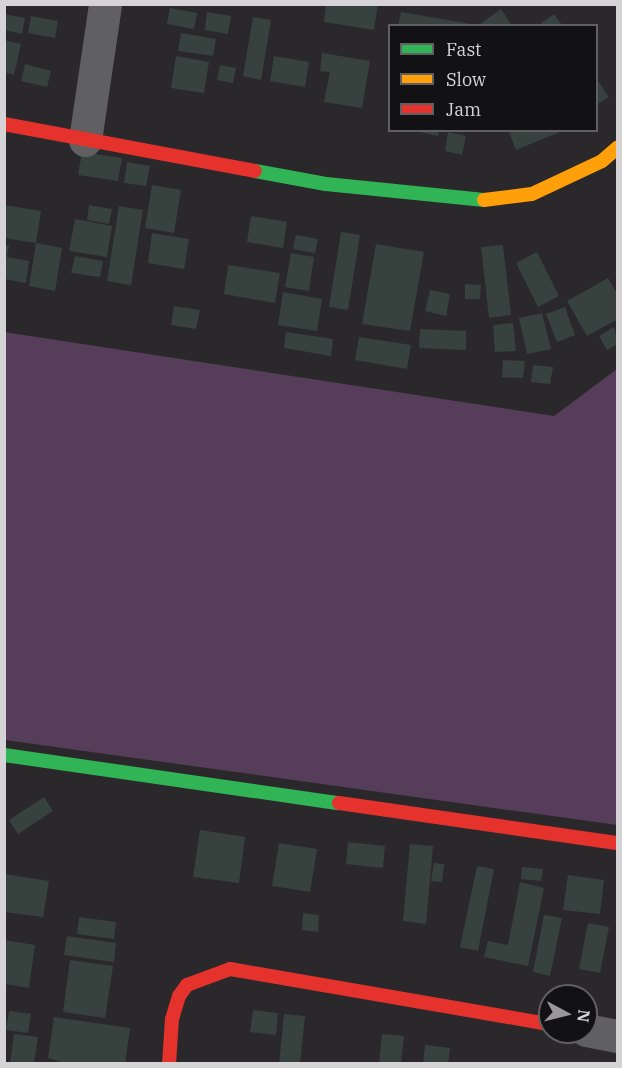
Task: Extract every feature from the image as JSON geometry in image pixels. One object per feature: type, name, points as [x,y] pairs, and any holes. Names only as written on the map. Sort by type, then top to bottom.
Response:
[{"type":"street","points":[[85,140],[105,4]]},
{"type":"street","points":[[4,124],[326,184],[483,200],[540,191],[602,161],[618,147]]},
{"type":"street","points":[[4,755],[618,843]]},
{"type":"street","points":[[169,1064],[172,1019],[179,996],[187,985],[230,969],[538,1022]]},
{"type":"street","points":[[598,1032],[618,1036]]},
{"type":"shaded area","points":[[4,332],[554,416],[617,369],[617,825],[5,740]]},
{"type":"building","points":[[326,4],[378,4],[374,30],[324,22]]},
{"type":"building","points":[[170,8],[197,13],[194,29],[167,24]]},
{"type":"building","points":[[501,9],[511,24],[480,24]]},
{"type":"building","points":[[207,12],[231,16],[228,34],[205,30]]},
{"type":"building","points":[[401,12],[471,24],[398,24]]},
{"type":"building","points":[[4,14],[25,18],[22,34],[4,30]]},
{"type":"building","points":[[554,14],[561,24],[542,24]]},
{"type":"building","points":[[31,16],[58,21],[55,38],[28,33]]},
{"type":"building","points":[[253,17],[271,20],[261,80],[243,76]]},
{"type":"building","points":[[181,33],[216,39],[213,56],[178,51]]},
{"type":"building","points":[[4,40],[21,44],[14,75],[4,72]]},
{"type":"building","points":[[322,53],[370,61],[362,108],[324,102],[330,72],[320,71]]},
{"type":"building","points":[[176,56],[209,62],[204,93],[171,88]]},
{"type":"building","points":[[274,56],[309,62],[305,87],[270,81]]},
{"type":"building","points":[[25,64],[51,71],[47,87],[21,81]]},
{"type":"building","points":[[220,65],[236,68],[233,83],[217,80]]},
{"type":"building","points":[[598,81],[609,97],[598,104]]},
{"type":"building","points":[[420,132],[439,132],[438,136]]},
{"type":"building","points":[[448,132],[466,136],[462,155],[445,151]]},
{"type":"building","points":[[509,132],[560,132],[516,150]]},
{"type":"building","points":[[82,152],[122,158],[118,181],[78,175]]},
{"type":"building","points":[[127,162],[150,166],[146,186],[124,183]]},
{"type":"building","points":[[152,185],[181,190],[174,233],[145,228]]},
{"type":"building","points":[[4,205],[41,211],[36,243],[4,238]]},
{"type":"building","points":[[89,205],[112,209],[109,224],[87,220]]},
{"type":"building","points":[[119,206],[143,210],[131,285],[107,281]]},
{"type":"building","points":[[251,216],[287,222],[283,248],[247,242]]},
{"type":"building","points":[[75,219],[112,226],[107,257],[69,251]]},
{"type":"building","points":[[341,232],[360,235],[348,310],[329,307]]},
{"type":"building","points":[[152,233],[189,239],[184,269],[148,263]]},
{"type":"building","points":[[296,235],[318,239],[315,253],[293,249]]},
{"type":"building","points":[[36,243],[62,248],[55,291],[29,286]]},
{"type":"building","points":[[376,244],[424,252],[410,331],[362,324]]},
{"type":"building","points":[[4,245],[9,246],[7,257],[29,261],[26,283],[4,279]]},
{"type":"building","points":[[503,245],[511,315],[489,318],[481,247]]},
{"type":"building","points":[[537,252],[559,296],[538,307],[516,263]]},
{"type":"building","points":[[291,253],[314,257],[309,291],[285,287]]},
{"type":"building","points":[[75,256],[103,261],[100,277],[71,273]]},
{"type":"building","points":[[228,265],[280,273],[275,303],[224,294]]},
{"type":"building","points":[[608,278],[618,295],[618,319],[587,336],[567,301]]},
{"type":"building","points":[[465,284],[481,285],[480,299],[465,299]]},
{"type":"building","points":[[430,290],[450,294],[446,316],[425,311]]},
{"type":"building","points":[[283,292],[322,299],[317,331],[278,325]]},
{"type":"building","points":[[174,306],[200,310],[196,329],[171,325]]},
{"type":"building","points":[[565,307],[575,335],[557,342],[546,314]]},
{"type":"building","points":[[542,313],[551,349],[527,354],[519,318]]},
{"type":"building","points":[[513,323],[516,351],[495,352],[493,325]]},
{"type":"building","points":[[614,327],[618,344],[607,350],[599,336]]},
{"type":"building","points":[[420,329],[466,331],[466,350],[419,348]]},
{"type":"building","points":[[286,332],[333,339],[331,356],[284,348]]},
{"type":"building","points":[[359,337],[411,345],[407,369],[355,360]]},
{"type":"building","points":[[503,360],[525,361],[523,378],[502,377]]},
{"type":"building","points":[[533,365],[553,367],[550,384],[531,382]]},
{"type":"building","points":[[44,797],[53,811],[18,834],[9,820]]},
{"type":"building","points":[[200,830],[245,837],[239,883],[193,877]]},
{"type":"building","points":[[348,842],[385,846],[383,868],[346,864]]},
{"type":"building","points":[[279,843],[317,849],[310,892],[272,886]]},
{"type":"building","points":[[410,844],[433,846],[426,924],[403,921]]},
{"type":"building","points":[[434,863],[444,864],[442,882],[431,881]]},
{"type":"building","points":[[477,866],[494,869],[478,951],[460,947]]},
{"type":"building","points":[[522,867],[543,869],[541,881],[521,879]]},
{"type":"building","points":[[4,874],[49,881],[43,917],[4,912]]},
{"type":"building","points":[[568,875],[604,880],[600,914],[563,910]]},
{"type":"building","points":[[520,882],[544,888],[528,966],[484,957],[488,941],[508,945]]},
{"type":"building","points":[[303,913],[319,915],[318,932],[302,930]]},
{"type":"building","points":[[544,915],[562,918],[550,976],[533,972]]},
{"type":"building","points":[[79,917],[116,922],[114,939],[77,934]]},
{"type":"building","points":[[588,923],[609,927],[600,973],[579,969]]},
{"type":"building","points":[[67,936],[116,943],[114,962],[64,955]]},
{"type":"building","points":[[4,940],[35,945],[29,988],[4,984]]},
{"type":"building","points":[[70,960],[113,966],[105,1018],[63,1012]]},
{"type":"building","points":[[253,1010],[278,1013],[276,1035],[250,1032]]},
{"type":"building","points":[[9,1011],[31,1014],[28,1033],[6,1030]]},
{"type":"building","points":[[284,1014],[305,1016],[300,1064],[279,1064]]},
{"type":"building","points":[[54,1017],[130,1028],[125,1064],[67,1064],[48,1058]]},
{"type":"building","points":[[14,1034],[38,1037],[34,1064],[10,1064]]},
{"type":"building","points":[[382,1034],[404,1036],[401,1064],[379,1064]]},
{"type":"building","points":[[425,1045],[450,1048],[448,1064],[423,1064]]},
{"type":"traffic: fast","points":[[255,171],[326,184],[484,200]]},
{"type":"traffic: fast","points":[[4,755],[339,803]]},
{"type":"traffic: slow","points":[[484,200],[532,194],[602,161],[618,147]]},
{"type":"traffic: jam","points":[[4,124],[255,171]]},
{"type":"traffic: jam","points":[[339,803],[618,843]]},
{"type":"traffic: jam","points":[[169,1064],[172,1019],[179,996],[187,985],[230,969],[538,1022]]}]
